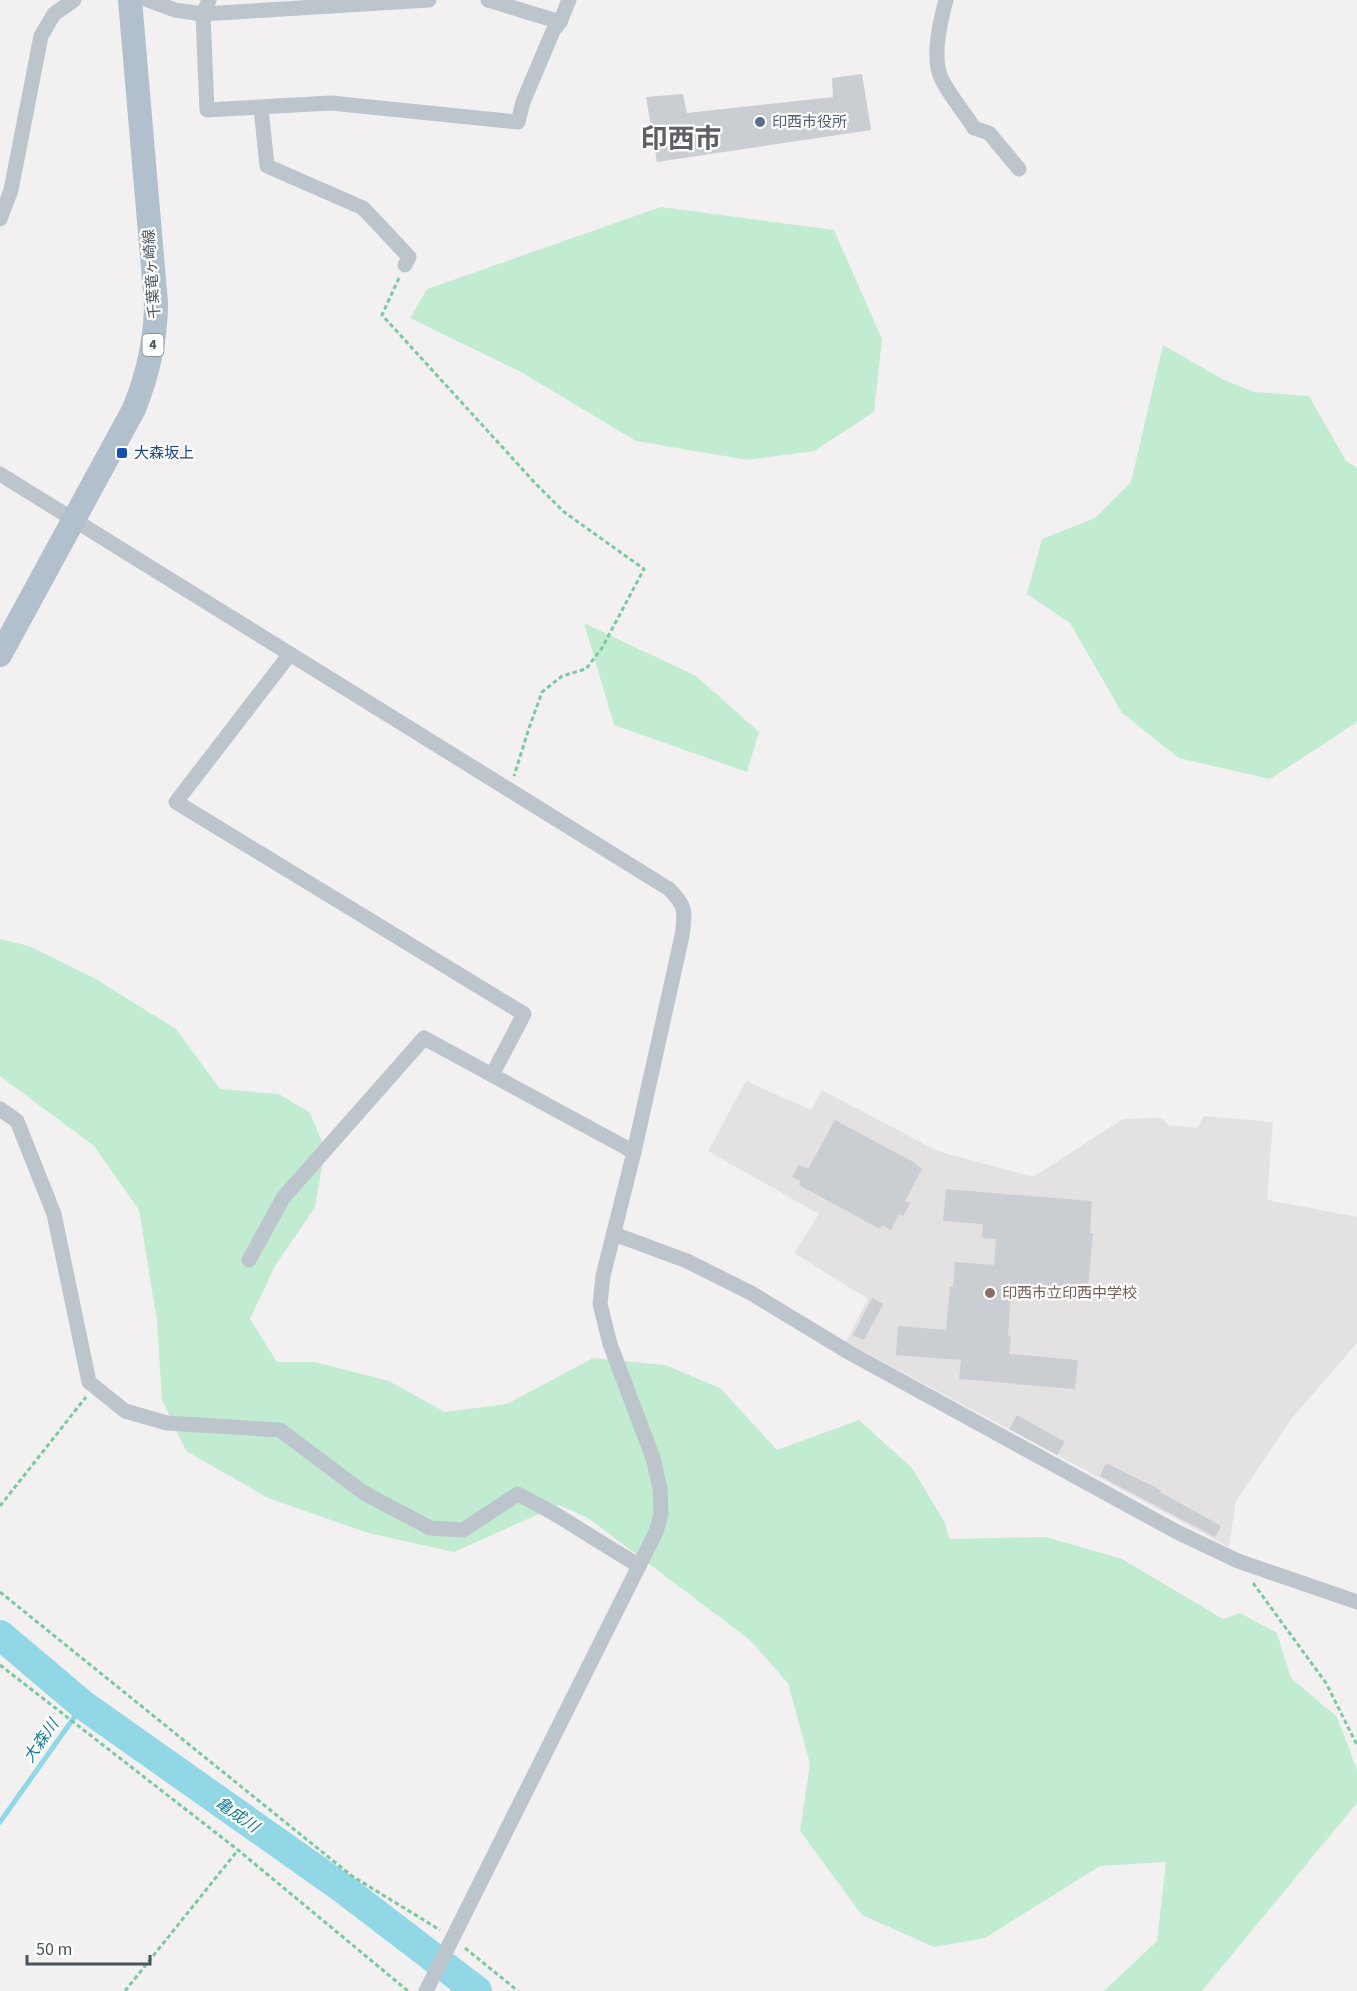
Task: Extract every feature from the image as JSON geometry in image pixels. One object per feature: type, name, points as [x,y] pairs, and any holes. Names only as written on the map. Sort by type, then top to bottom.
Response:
[{"type":"main road","name":"千葉竜ヶ崎線","points":[[0,655],[134,409],[149,369],[156,322],[156,303],[129,0]]},
{"type":"street","points":[[0,219],[11,190],[41,36],[54,14],[74,0]]},
{"type":"street","points":[[148,0],[175,10],[429,0]]},
{"type":"street","points":[[488,0],[560,21]]},
{"type":"street","points":[[206,7],[207,110],[331,103],[518,122],[527,92],[569,0]]},
{"type":"street","points":[[946,0],[938,30],[941,78],[974,128],[989,132],[1019,169]]},
{"type":"street","points":[[261,108],[267,166],[363,208],[409,257],[405,265]]},
{"type":"street","points":[[0,474],[669,889],[682,901],[685,913],[682,936],[634,1152],[603,1276],[600,1304],[610,1344],[653,1458],[660,1488],[661,1514],[639,1566],[426,1991]]},
{"type":"street","points":[[290,654],[176,802],[524,1014],[492,1075]]},
{"type":"street","points":[[249,1260],[283,1198],[424,1038],[634,1152]]},
{"type":"street","points":[[0,1109],[17,1121],[54,1214],[89,1382],[125,1411],[167,1423],[279,1430],[363,1493],[430,1528],[463,1530],[518,1494],[639,1566]]},
{"type":"street","points":[[614,1234],[687,1261],[751,1293],[850,1353],[1178,1532],[1238,1562],[1357,1602]]},
{"type":"path","points":[[405,265],[381,315],[564,512],[644,569],[602,648],[586,669],[562,676],[542,692],[510,792]]},
{"type":"path","points":[[0,1506],[95,1386]]},
{"type":"path","points":[[1238,1562],[1326,1683],[1357,1745]]},
{"type":"path","points":[[0,1592],[352,1876],[452,1937],[518,1991]]},
{"type":"path","points":[[0,1665],[238,1850],[408,1991]]},
{"type":"path","points":[[125,1991],[238,1850]]},
{"type":"shaded area","points":[[746,1081],[811,1110],[822,1090],[937,1151],[1033,1177],[1123,1119],[1162,1118],[1168,1125],[1197,1128],[1204,1116],[1273,1122],[1267,1200],[1357,1217],[1357,1343],[1292,1418],[1236,1501],[1229,1547],[846,1342],[868,1299],[794,1253],[819,1214],[708,1151]]},
{"type":"green space","points":[[661,207],[834,230],[882,339],[874,412],[814,451],[748,460],[636,441],[521,372],[410,318],[427,289]]},
{"type":"green space","points":[[1163,345],[1224,380],[1254,392],[1309,396],[1346,461],[1357,468],[1357,722],[1270,779],[1179,758],[1122,713],[1070,623],[1027,594],[1042,539],[1095,518],[1131,482]]},
{"type":"green space","points":[[584,623],[696,676],[759,732],[747,772],[614,725]]},
{"type":"green space","points":[[0,939],[29,946],[94,978],[176,1029],[220,1089],[279,1094],[310,1113],[325,1149],[315,1207],[275,1266],[250,1319],[277,1362],[315,1362],[389,1381],[445,1412],[507,1404],[593,1358],[665,1365],[720,1388],[777,1450],[859,1420],[912,1468],[945,1523],[949,1539],[1046,1537],[1122,1559],[1223,1619],[1240,1613],[1277,1633],[1291,1678],[1337,1717],[1357,1770],[1357,1803],[1202,1991],[1104,1991],[1157,1941],[1166,1862],[1100,1866],[985,1938],[934,1947],[862,1915],[800,1831],[810,1764],[788,1683],[750,1640],[588,1518],[559,1505],[454,1552],[368,1533],[268,1498],[186,1451],[162,1400],[157,1321],[139,1210],[94,1146],[0,1076]]},
{"type":"building","name":"印西市役所","points":[[862,74],[871,130],[657,162],[646,97],[683,94],[687,113],[833,97],[832,78]]},
{"type":"building","points":[[835,1120],[922,1169],[905,1201],[910,1203],[903,1216],[899,1214],[891,1230],[882,1225],[880,1229],[799,1185],[801,1181],[792,1177],[799,1165],[808,1169]]},
{"type":"building","points":[[946,1189],[1092,1201],[1090,1233],[1093,1233],[1087,1299],[1011,1292],[1009,1354],[1078,1360],[1075,1389],[959,1379],[961,1360],[896,1355],[898,1326],[946,1330],[955,1262],[994,1265],[996,1239],[982,1238],[983,1224],[943,1221]]},
{"type":"building","points":[[872,1298],[883,1304],[864,1340],[853,1335]]},
{"type":"building","points":[[1017,1415],[1065,1442],[1057,1455],[1009,1429]]},
{"type":"building","points":[[1106,1463],[1161,1490],[1160,1492],[1221,1526],[1215,1537],[1100,1476]]},
{"type":"waterway","name":"亀成川","points":[[0,1635],[83,1705],[345,1890],[477,1991]]},
{"type":"waterway","name":"大森川","points":[[0,1822],[83,1705]]},
{"type":"place","name":"印西市役所","points":[[760,122]]},
{"type":"place","name":"大森坂上","points":[[122,453]]},
{"type":"place","name":"印西市立印西中学校","points":[[990,1293]]},
{"type":"district","name":"印西市","points":[[681,139]]}]
